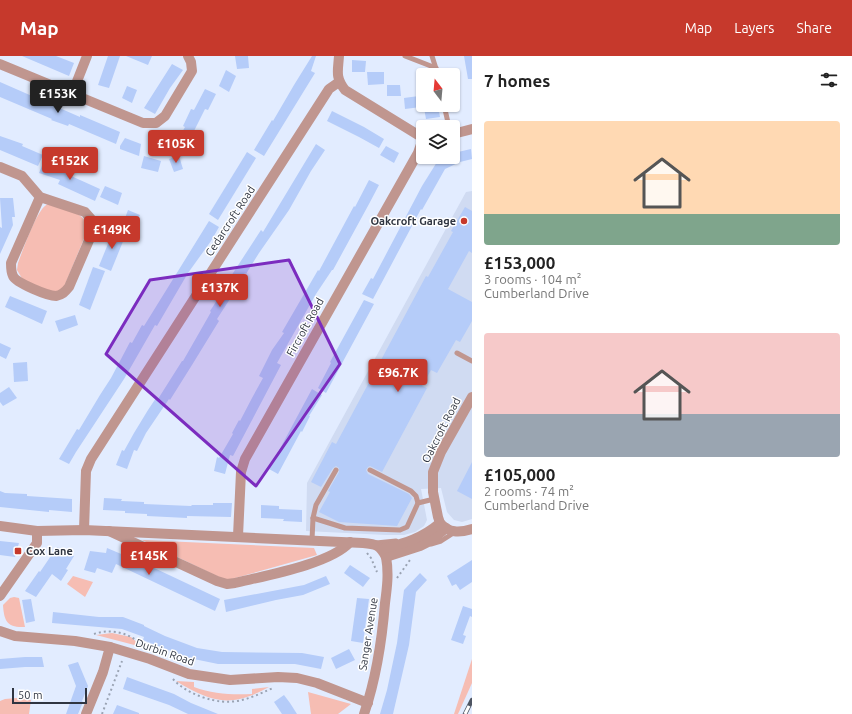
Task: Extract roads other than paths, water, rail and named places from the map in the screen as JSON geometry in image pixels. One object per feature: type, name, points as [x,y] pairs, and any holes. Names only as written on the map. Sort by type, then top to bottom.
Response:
[{"type":"street","points":[[72,94],[86,56]]},
{"type":"street","points":[[0,64],[143,123],[156,123],[165,116],[192,71],[191,62],[188,56]]},
{"type":"street","points":[[339,56],[339,82],[345,90],[416,134]]},
{"type":"street","name":"Cedarcroft Road","points":[[84,530],[86,471],[91,459],[329,89],[339,82]]},
{"type":"street","points":[[460,132],[472,129]]},
{"type":"street","name":"Fircroft Road","points":[[238,536],[241,472],[245,459],[416,157]]},
{"type":"street","points":[[0,167],[22,176],[40,197],[85,212],[92,220],[92,231],[69,287],[64,293],[57,296],[51,296],[18,282],[13,277],[11,263],[40,197]]},
{"type":"street","name":"Oakcroft Road","points":[[447,528],[434,499],[432,482],[433,472],[472,397]]},
{"type":"street","points":[[0,526],[37,531],[84,530],[353,542],[371,544],[384,553],[419,542],[432,540],[447,528],[472,529]]},
{"type":"street","points":[[0,596],[36,543],[37,531]]},
{"type":"street","points":[[109,531],[217,582],[227,584],[311,564],[337,553],[353,542]]},
{"type":"street","name":"Sanger Avenue","points":[[364,714],[368,703],[382,636],[388,574],[384,553]]},
{"type":"street","name":"Durbin Road","points":[[0,631],[15,636],[75,641],[110,647],[150,659],[189,674],[230,680],[278,677],[297,678],[317,682],[368,703]]},
{"type":"street","points":[[86,714],[103,672],[110,647]]},
{"type":"lane","points":[[405,56],[436,68]]},
{"type":"lane","points":[[432,56],[436,68]]},
{"type":"lane","points":[[457,353],[472,361]]},
{"type":"lane","points":[[312,540],[313,518],[316,505],[336,470]]},
{"type":"lane","points":[[313,518],[346,528],[400,530],[407,527],[418,502],[416,496],[411,491],[370,470]]},
{"type":"lane","points":[[418,502],[434,499]]},
{"type":"lane","points":[[371,544],[419,542]]},
{"type":"railway","points":[[465,714],[472,700]]},
{"type":"place","name":"Oakcroft Garage","points":[[464,221]]},
{"type":"place","name":"Cox Lane","points":[[18,551]]}]
